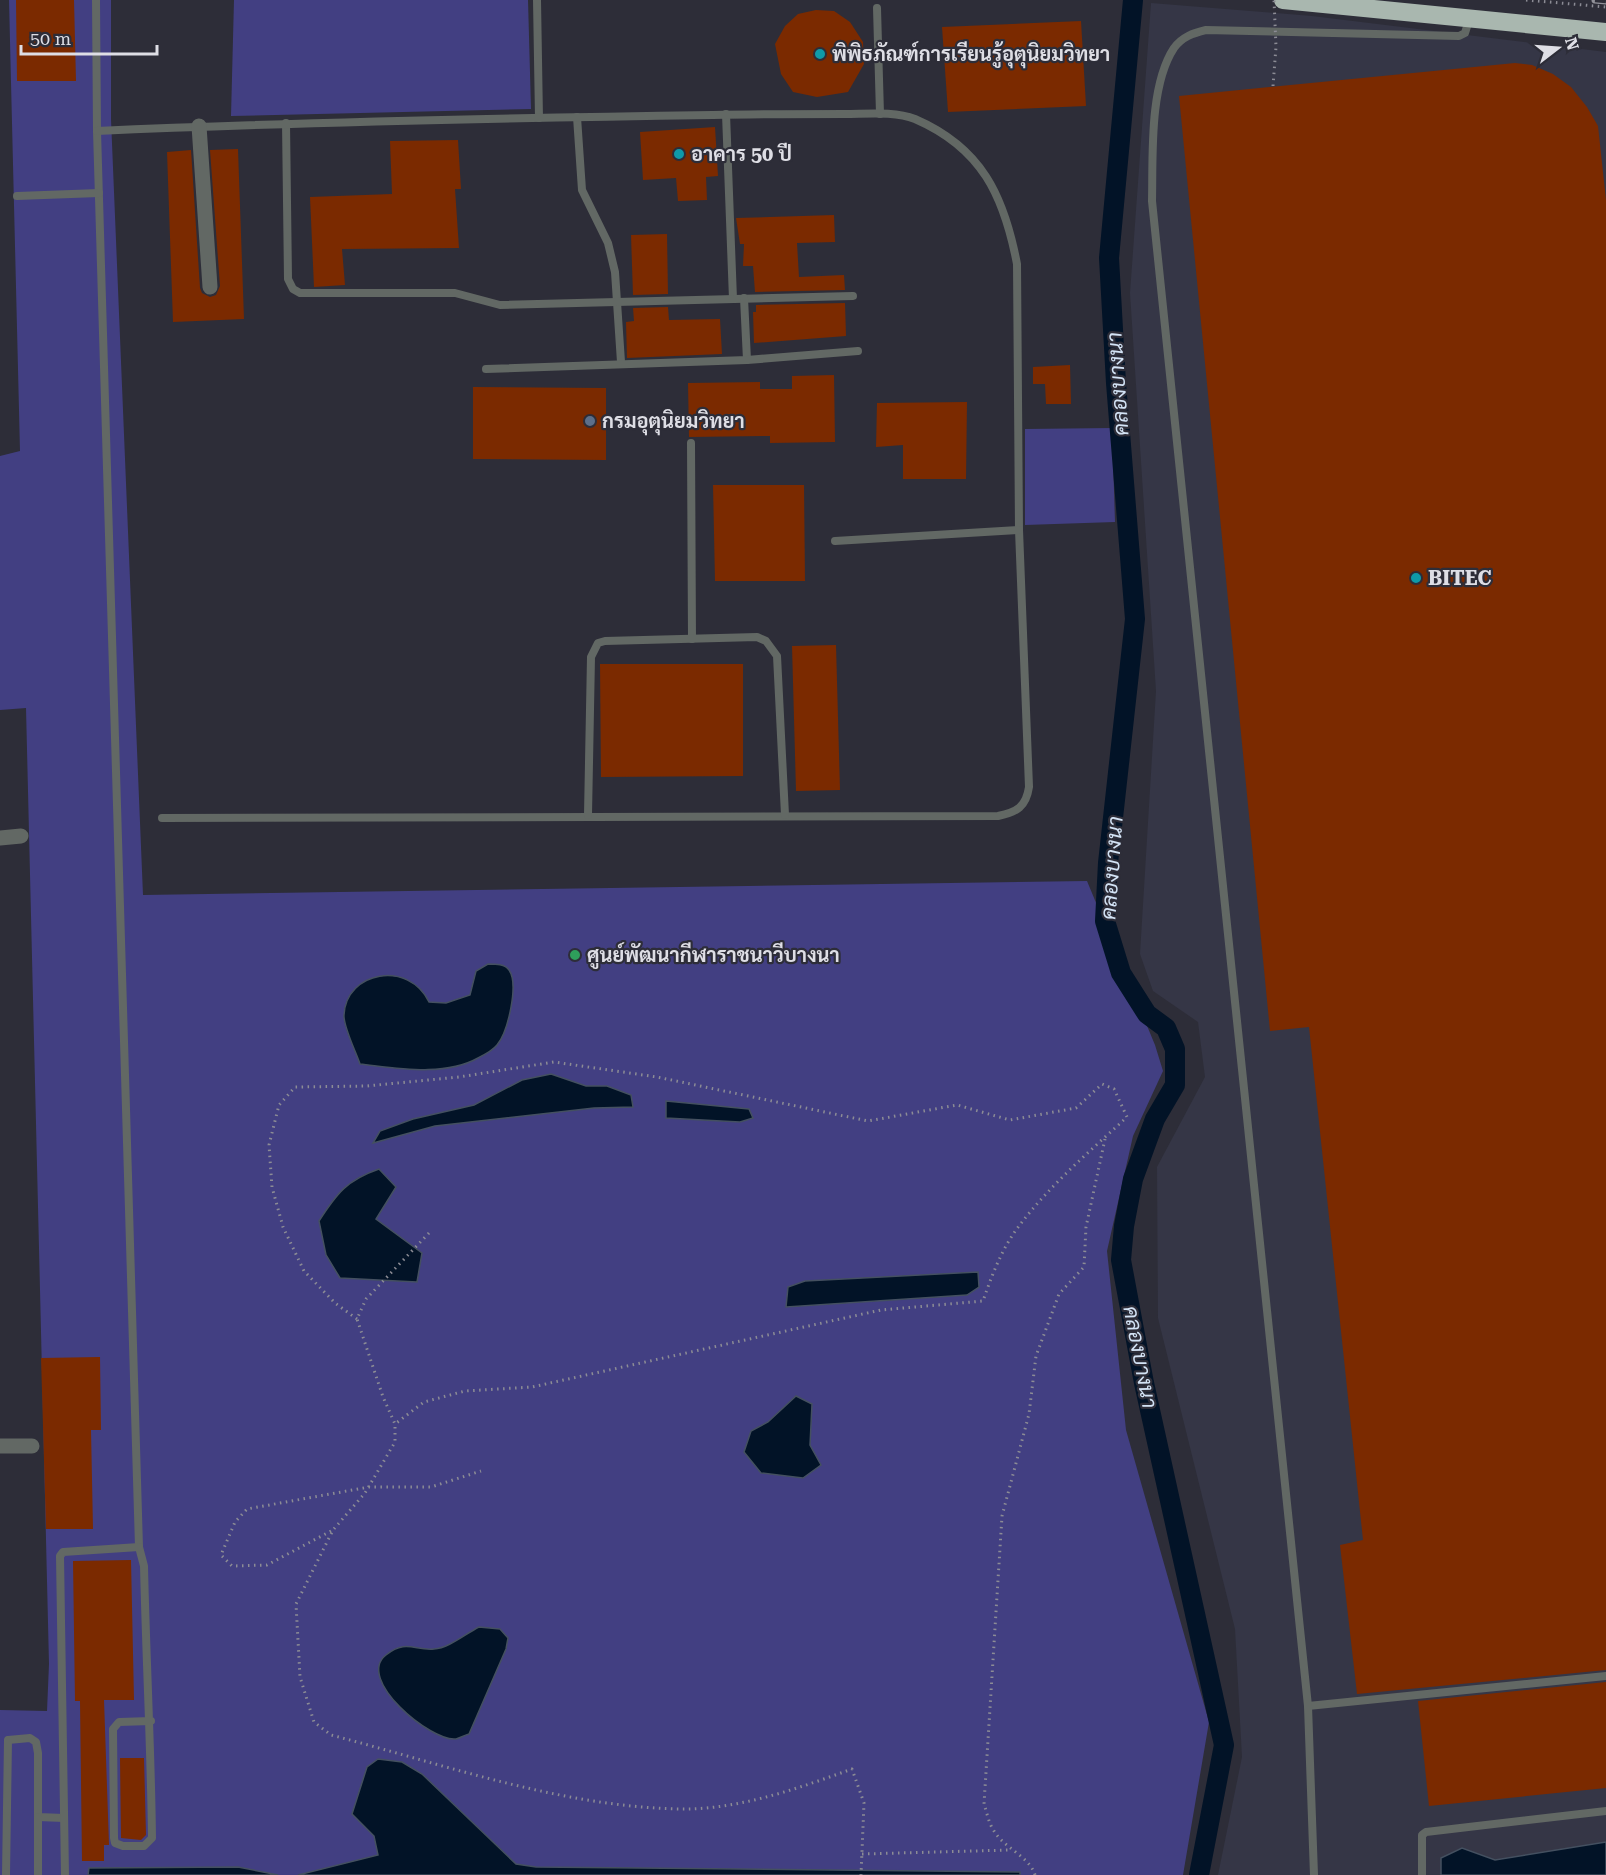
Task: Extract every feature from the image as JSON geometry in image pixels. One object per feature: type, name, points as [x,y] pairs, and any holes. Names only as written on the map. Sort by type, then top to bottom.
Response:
[{"type":"highway","points":[[1283,0],[1606,32]]},
{"type":"street","points":[[199,126],[210,287]]},
{"type":"street","points":[[0,838],[21,836]]},
{"type":"street","points":[[0,1446],[32,1446]]},
{"type":"lane","points":[[96,0],[97,131],[139,1547],[144,1566],[147,1699],[151,1721],[152,1838],[144,1846],[119,1845],[114,1838],[113,1729],[119,1722],[151,1721]]},
{"type":"lane","points":[[537,0],[539,118]]},
{"type":"lane","points":[[877,8],[879,114]]},
{"type":"lane","points":[[1314,1875],[1308,1706],[1152,201],[1153,135],[1166,67],[1174,49],[1192,33],[1206,30],[1459,36],[1465,33],[1469,20]]},
{"type":"lane","points":[[97,131],[286,123],[726,114],[879,114],[912,118],[947,136],[974,158],[989,178],[1002,205],[1017,264],[1019,530],[1029,787],[1027,801],[1012,813],[998,816],[588,815],[162,818]]},
{"type":"lane","points":[[726,114],[733,299]]},
{"type":"lane","points":[[577,117],[582,190],[608,243],[615,272],[621,362]]},
{"type":"lane","points":[[286,123],[288,279],[293,289],[314,294],[455,293],[500,305],[853,296]]},
{"type":"lane","points":[[17,195],[99,193]]},
{"type":"lane","points":[[744,298],[747,360]]},
{"type":"lane","points":[[486,369],[621,362],[662,364],[747,360],[858,351]]},
{"type":"lane","points":[[691,443],[693,639]]},
{"type":"lane","points":[[835,541],[1019,530]]},
{"type":"lane","points":[[588,815],[593,649],[605,641],[757,638],[772,647],[777,656],[785,815]]},
{"type":"lane","points":[[65,1875],[60,1556],[63,1552],[139,1547]]},
{"type":"lane","points":[[1308,1706],[1606,1676]]},
{"type":"lane","points":[[6,1875],[6,1743],[12,1738],[34,1739],[38,1747],[38,1875]]},
{"type":"lane","points":[[1422,1875],[1422,1835],[1426,1832],[1606,1811]]},
{"type":"lane","points":[[39,1817],[64,1818]]},
{"type":"path","points":[[1273,86],[1276,47],[1274,0]]},
{"type":"path","points":[[1526,0],[1606,7]]},
{"type":"path","points":[[395,1424],[424,1402],[465,1391],[532,1387],[880,1310],[982,1301],[996,1265],[1017,1227],[1127,1117],[1114,1089],[1102,1084],[1076,1108],[1010,1120],[957,1105],[868,1121],[657,1077],[554,1062],[367,1086],[295,1087],[279,1105],[269,1145],[272,1187],[283,1227],[304,1271],[335,1303],[357,1319],[395,1424],[395,1442],[369,1487],[333,1530],[296,1604],[300,1677],[314,1722],[331,1735],[566,1798],[685,1809],[771,1797],[852,1769],[864,1803],[861,1875]]},
{"type":"path","points":[[1035,1875],[1033,1867],[1010,1850],[993,1831],[984,1804],[1002,1516],[1029,1414],[1036,1356],[1059,1294],[1084,1267],[1086,1227],[1105,1137]]},
{"type":"path","points":[[357,1319],[366,1299],[429,1233]]},
{"type":"path","points":[[333,1530],[267,1565],[232,1566],[221,1555],[235,1522],[247,1509],[369,1487],[431,1487],[481,1471]]},
{"type":"path","points":[[862,1854],[1010,1850]]},
{"type":"shaded area","name":"ศูนย์พัฒนากีฬาราชนาวีบางนา","points":[[9,0],[111,0],[111,119],[143,895],[1087,881],[1155,1045],[1163,1071],[1133,1136],[1107,1251],[1126,1430],[1209,1722],[1183,1875],[0,1875],[0,1710],[47,1711],[49,1664],[26,708],[0,710],[0,456],[20,451]]},
{"type":"shaded area","points":[[234,0],[528,0],[531,109],[231,116]]},
{"type":"shaded area","name":"BITEC","points":[[1151,3],[1312,16],[1606,52],[1606,1875],[1218,1875],[1242,1757],[1235,1629],[1158,1318],[1157,1167],[1205,1077],[1198,1022],[1153,991],[1140,954],[1156,691],[1130,293]]},
{"type":"shaded area","points":[[1112,428],[1115,522],[1025,525],[1025,429]]},
{"type":"shaded area","points":[[488,964],[507,968],[512,977],[513,986],[511,1008],[505,1030],[493,1049],[465,1064],[450,1068],[420,1070],[360,1064],[344,1020],[347,1000],[355,988],[366,980],[380,976],[394,976],[408,980],[420,989],[429,1002],[446,1003],[470,995],[476,971]]},
{"type":"shaded area","points":[[551,1074],[586,1086],[607,1086],[631,1095],[633,1107],[594,1108],[435,1126],[373,1143],[380,1131],[413,1119],[474,1105],[522,1080]]},
{"type":"shaded area","points":[[666,1101],[749,1109],[753,1118],[740,1122],[666,1118]]},
{"type":"shaded area","points":[[379,1169],[396,1187],[376,1219],[422,1253],[417,1282],[340,1278],[326,1255],[319,1221],[344,1189],[359,1178]]},
{"type":"shaded area","points":[[978,1272],[979,1287],[967,1295],[786,1307],[788,1287],[805,1281]]},
{"type":"shaded area","points":[[796,1396],[812,1404],[810,1445],[821,1465],[803,1478],[761,1473],[744,1452],[751,1431],[768,1422]]},
{"type":"shaded area","points":[[479,1627],[500,1629],[508,1638],[506,1649],[469,1734],[456,1739],[445,1737],[430,1731],[400,1707],[380,1679],[379,1666],[386,1655],[393,1650],[405,1647],[440,1648]]},
{"type":"shaded area","points":[[378,1759],[402,1762],[422,1774],[516,1864],[536,1867],[1020,1872],[1020,1875],[298,1875],[378,1855],[374,1836],[352,1814],[367,1767]]},
{"type":"shaded area","points":[[1606,1842],[1606,1875],[1441,1875],[1441,1858],[1462,1848],[1495,1860]]},
{"type":"shaded area","points":[[238,1867],[278,1875],[88,1875],[89,1868]]},
{"type":"building","points":[[16,0],[74,0],[76,81],[17,81]]},
{"type":"building","name":"พิพิธภัณฑ์การเรียนรู้อุตุนิยมวิทยา","points":[[816,10],[834,11],[850,22],[863,42],[864,64],[848,92],[817,97],[793,92],[781,74],[775,44],[785,26],[798,14]]},
{"type":"building","points":[[1081,21],[1086,106],[948,112],[942,27]]},
{"type":"building","name":"BITEC","points":[[1515,63],[1532,65],[1553,74],[1571,87],[1587,107],[1598,126],[1606,200],[1606,1670],[1357,1694],[1340,1545],[1363,1540],[1309,1027],[1270,1031],[1179,96]]},
{"type":"building","name":"อาคาร 50 ปี","points":[[715,127],[718,176],[706,177],[707,200],[678,201],[676,178],[643,180],[640,132]]},
{"type":"building","points":[[458,140],[461,189],[455,189],[459,248],[342,249],[345,285],[314,287],[310,197],[392,194],[390,141]]},
{"type":"building","points":[[238,149],[244,319],[173,322],[167,152],[191,150],[200,288],[202,293],[210,297],[216,295],[220,286],[210,150]]},
{"type":"building","points":[[834,215],[835,242],[797,243],[799,277],[844,275],[845,290],[755,292],[753,266],[743,266],[744,244],[740,244],[736,218]]},
{"type":"building","points":[[667,234],[668,294],[633,295],[631,235]]},
{"type":"building","points":[[845,303],[846,336],[754,343],[753,312],[756,312],[756,305]]},
{"type":"building","points":[[668,307],[669,320],[720,319],[722,354],[627,358],[626,322],[634,321],[633,308]]},
{"type":"building","points":[[1070,365],[1071,404],[1046,404],[1045,384],[1033,384],[1033,367]]},
{"type":"building","points":[[834,375],[835,442],[770,443],[770,436],[689,437],[688,383],[760,382],[760,389],[792,389],[792,376]]},
{"type":"building","points":[[473,387],[606,388],[606,460],[473,459]]},
{"type":"building","points":[[967,402],[966,479],[903,479],[903,445],[876,447],[877,403]]},
{"type":"building","points":[[713,485],[804,485],[805,581],[715,581]]},
{"type":"building","points":[[836,645],[840,790],[796,791],[792,646]]},
{"type":"building","points":[[600,664],[743,664],[743,776],[601,777]]},
{"type":"building","points":[[100,1357],[101,1430],[91,1430],[93,1529],[46,1529],[41,1358]]},
{"type":"building","points":[[131,1560],[134,1700],[104,1700],[109,1845],[104,1845],[104,1861],[82,1861],[80,1701],[75,1701],[73,1561]]},
{"type":"building","points":[[1606,1682],[1606,1788],[1429,1806],[1418,1701]]},
{"type":"building","points":[[120,1758],[144,1758],[146,1835],[141,1840],[121,1838]]},
{"type":"waterway","name":"คลองบางนา","points":[[1133,0],[1109,258],[1116,383],[1135,619],[1108,863],[1105,921],[1121,973],[1147,1014],[1166,1028],[1175,1049],[1175,1085],[1155,1119],[1133,1179],[1124,1226],[1121,1260],[1144,1383],[1224,1745],[1199,1875]]},
{"type":"railway","points":[[1595,0],[1606,1]]},
{"type":"place","name":"พิพิธภัณฑ์การเรียนรู้อุตุนิยมวิทยา","points":[[820,54]]},
{"type":"place","name":"อาคาร 50 ปี","points":[[679,154]]},
{"type":"place","name":"กรมอุตุนิยมวิทยา","points":[[590,421]]},
{"type":"place","name":"BITEC","points":[[1416,578]]},
{"type":"place","name":"ศูนย์พัฒนากีฬาราชนาวีบางนา","points":[[575,955]]}]
